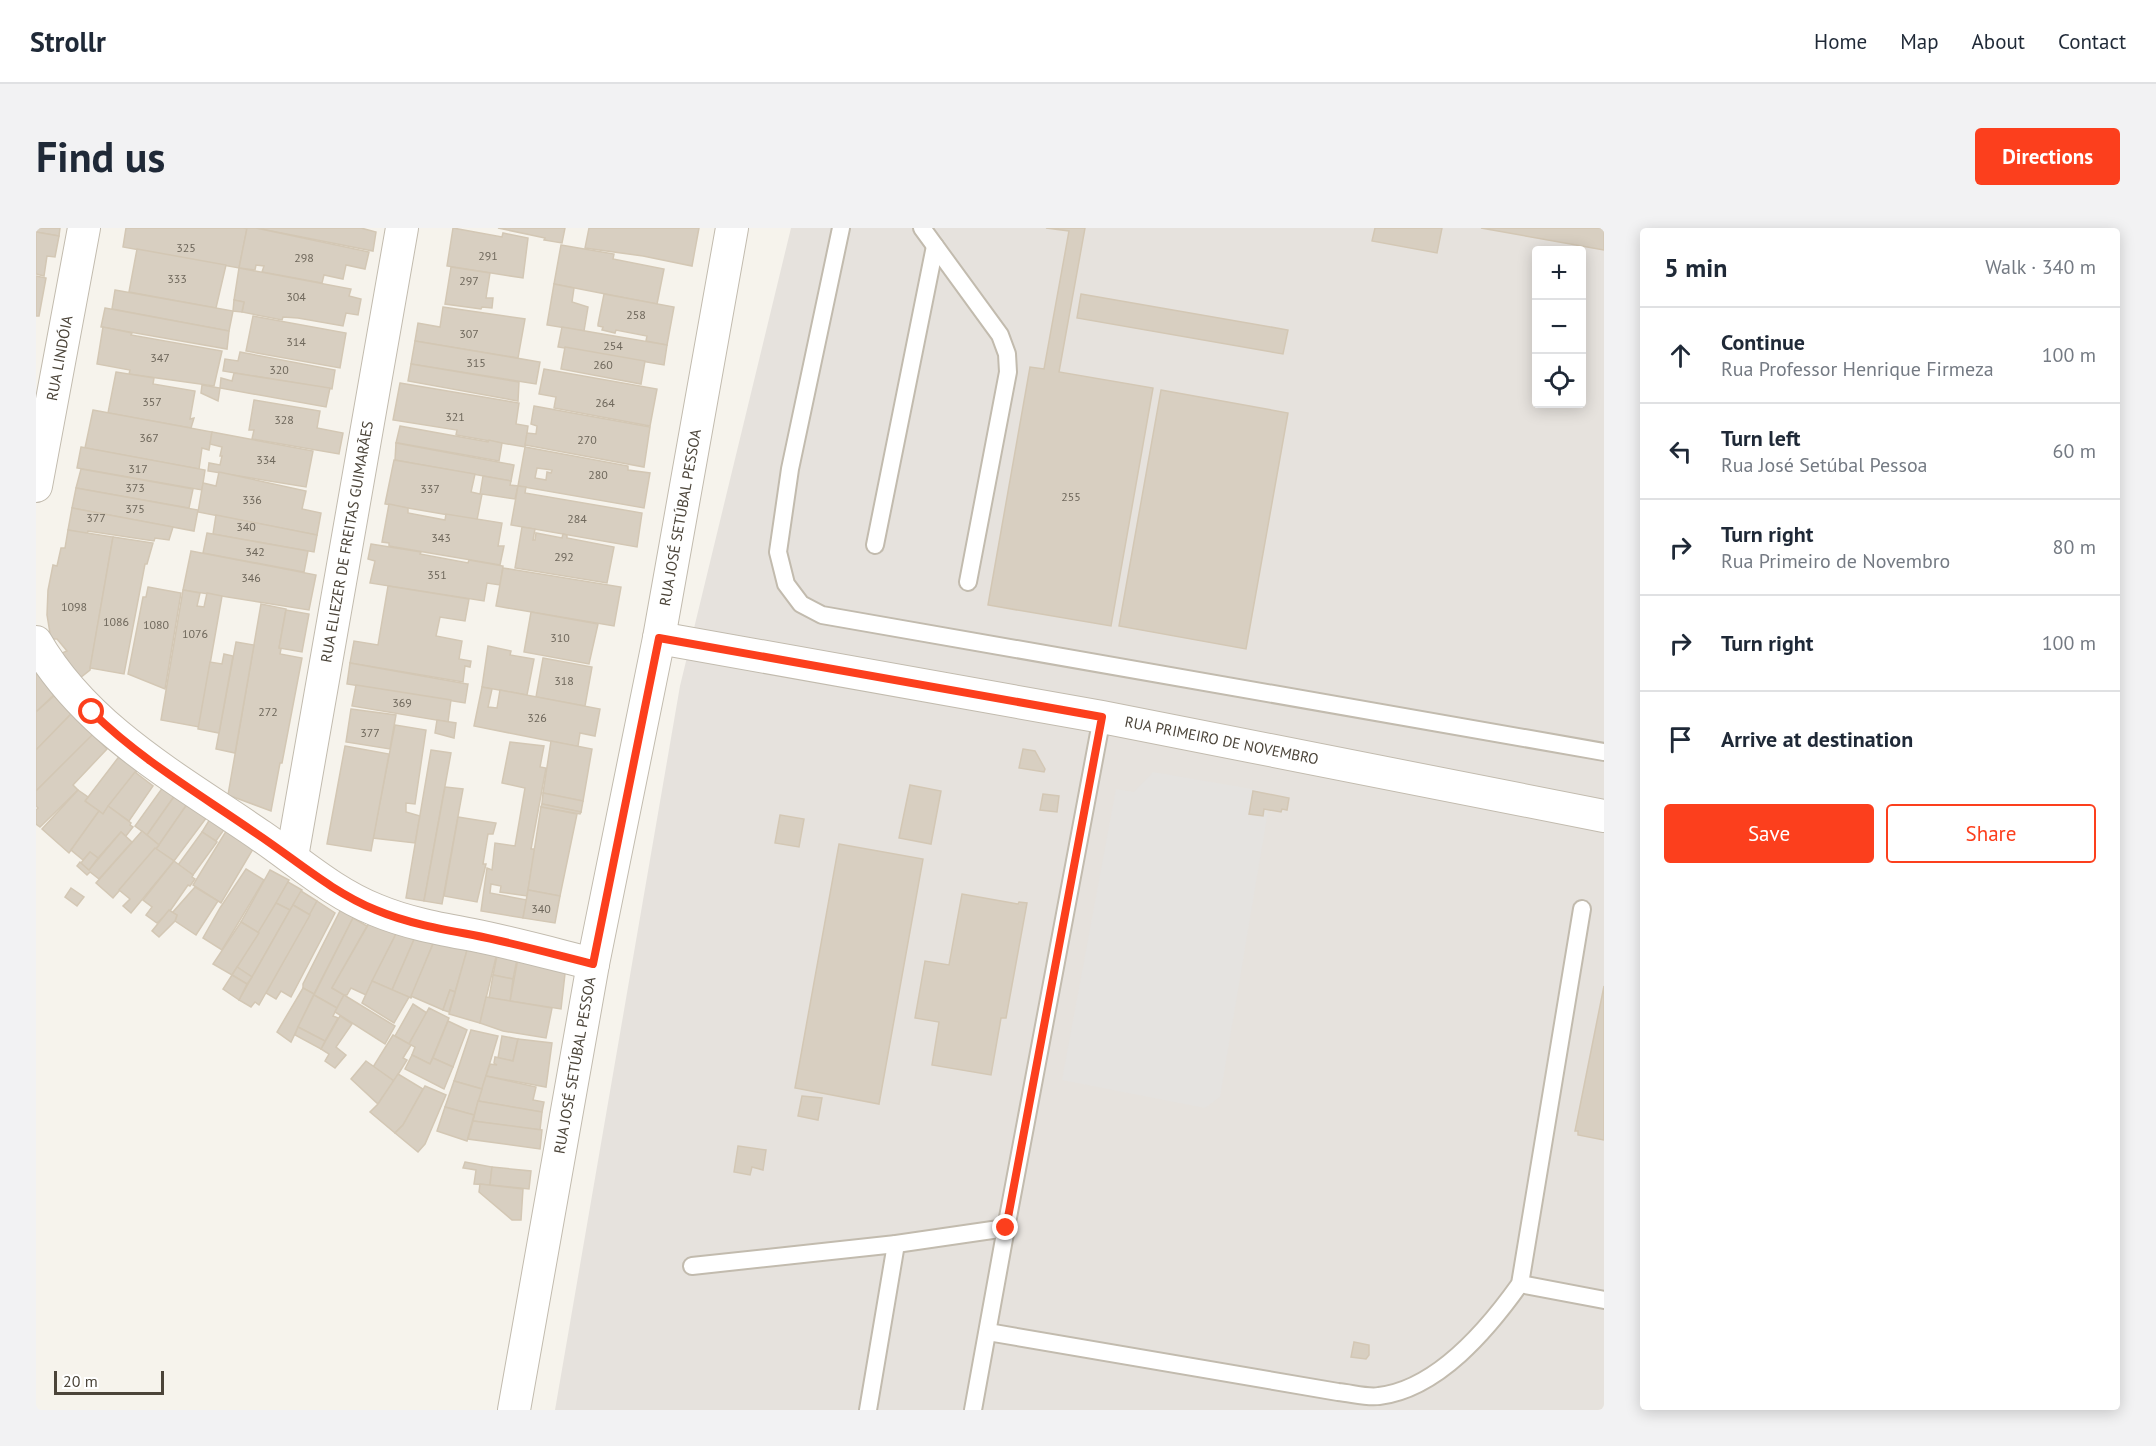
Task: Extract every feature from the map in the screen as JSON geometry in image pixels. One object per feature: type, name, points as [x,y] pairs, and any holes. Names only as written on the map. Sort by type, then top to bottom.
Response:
[{"type":"street","name":"RUA LINDÓIA","points":[[36,486],[84,228]]},
{"type":"street","name":"RUA ELIEZER DE FREITAS GUIMARÃES","points":[[292,858],[402,228]]},
{"type":"street","name":"RUA JOSÉ SETÚBAL PESSOA","points":[[514,1410],[593,964],[659,638],[732,228]]},
{"type":"street","name":"RUA PRIMEIRO DE NOVEMBRO","points":[[659,638],[1102,717],[1604,816]]},
{"type":"street","points":[[36,642],[46,660],[69,689],[119,738],[328,885],[376,910],[432,928],[474,935],[593,964]]},
{"type":"lane","points":[[841,228],[792,458],[778,552],[786,584],[801,604],[822,615],[1604,752]]},
{"type":"lane","points":[[922,228],[1000,335],[1007,354],[1008,372],[968,582]]},
{"type":"lane","points":[[875,545],[935,246]]},
{"type":"lane","points":[[973,1410],[1102,717]]},
{"type":"lane","points":[[988,1332],[1326,1390],[1378,1396],[1412,1387],[1442,1369],[1499,1314],[1520,1284],[1582,909]]},
{"type":"lane","points":[[692,1266],[896,1244],[1006,1228]]},
{"type":"lane","points":[[868,1410],[896,1244]]},
{"type":"lane","points":[[1520,1284],[1604,1300]]},
{"type":"shaded area","points":[[791,228],[1604,228],[1604,1410],[555,1410],[680,686]]},
{"type":"shaded area","points":[[1153,772],[1263,791],[1262,803],[1269,805],[1220,1097],[1205,1108],[1062,1080],[1116,789],[1134,792]]},
{"type":"building","points":[[36,228],[60,228],[59,236],[36,232]]},
{"type":"building","points":[[126,228],[247,229],[239,268],[123,247]]},
{"type":"building","points":[[247,228],[369,252],[365,269],[346,265],[343,279],[324,275],[322,283],[262,272],[264,266],[256,265],[255,270],[239,268]]},
{"type":"building","points":[[256,228],[361,228],[376,232],[373,251]]},
{"type":"building","points":[[453,228],[502,237],[503,233],[528,238],[523,278],[447,266]]},
{"type":"building","points":[[498,228],[565,228],[562,243]]},
{"type":"building","points":[[589,228],[699,228],[692,266],[585,248]]},
{"type":"building","points":[[1046,228],[1085,228],[1059,372],[1153,388],[1111,626],[988,605],[1030,367],[1044,369],[1069,231]]},
{"type":"building","points":[[1375,228],[1442,228],[1437,253],[1372,241]]},
{"type":"building","points":[[1481,228],[1604,228],[1604,250]]},
{"type":"building","points":[[36,232],[59,236],[55,257],[47,256],[44,276],[36,274]]},
{"type":"building","points":[[561,245],[614,254],[613,259],[664,269],[657,304],[554,284]]},
{"type":"building","points":[[137,249],[226,265],[216,308],[129,292]]},
{"type":"building","points":[[451,267],[490,273],[486,298],[493,298],[492,308],[482,307],[481,309],[445,304]]},
{"type":"building","points":[[239,268],[351,289],[349,296],[361,299],[358,315],[346,313],[343,326],[298,318],[283,317],[282,320],[242,312],[244,302],[234,300]]},
{"type":"building","points":[[36,276],[46,278],[39,316],[36,316]]},
{"type":"building","points":[[554,284],[574,288],[572,302],[588,307],[584,331],[547,325]]},
{"type":"building","points":[[115,290],[233,311],[229,331],[112,309]]},
{"type":"building","points":[[604,294],[674,307],[667,345],[646,341],[647,336],[616,330],[615,333],[602,330],[603,327],[598,324]]},
{"type":"building","points":[[1081,294],[1288,330],[1283,354],[1077,318]]},
{"type":"building","points":[[234,300],[244,302],[242,312],[233,311]]},
{"type":"building","points":[[443,307],[525,319],[518,358],[415,341],[418,323],[440,327]]},
{"type":"building","points":[[105,308],[229,331],[227,349],[101,327]]},
{"type":"building","points":[[253,316],[346,333],[340,368],[246,351]]},
{"type":"building","points":[[103,327],[132,333],[131,335],[222,351],[214,386],[129,374],[130,370],[97,364]]},
{"type":"building","points":[[562,327],[667,345],[664,365],[558,347]]},
{"type":"building","points":[[415,341],[540,362],[536,384],[411,364]]},
{"type":"building","points":[[565,347],[645,361],[641,384],[561,369]]},
{"type":"building","points":[[240,352],[335,370],[332,389],[223,371],[225,359],[238,361]]},
{"type":"building","points":[[411,364],[519,382],[518,401],[408,381]]},
{"type":"building","points":[[544,369],[657,389],[650,426],[554,408],[556,397],[539,394]]},
{"type":"building","points":[[116,372],[154,378],[153,384],[195,391],[190,419],[194,418],[191,428],[108,413]]},
{"type":"building","points":[[234,373],[330,388],[326,407],[220,388],[221,378],[232,381]]},
{"type":"building","points":[[400,383],[519,403],[516,424],[528,426],[525,447],[456,435],[457,430],[393,420]]},
{"type":"building","points":[[202,385],[220,388],[218,401],[201,393]]},
{"type":"building","points":[[1161,390],[1288,413],[1246,649],[1119,626]]},
{"type":"building","points":[[254,400],[320,411],[317,428],[343,433],[339,454],[252,439],[254,430],[249,430]]},
{"type":"building","points":[[534,406],[650,427],[644,467],[525,445],[527,433],[536,434],[537,426],[531,424]]},
{"type":"building","points":[[93,410],[212,432],[209,450],[202,448],[199,469],[85,448]]},
{"type":"building","points":[[400,426],[502,443],[499,461],[396,443]]},
{"type":"building","points":[[212,432],[313,451],[306,487],[208,471],[209,463],[220,465],[222,456],[220,456],[222,447],[210,444]]},
{"type":"building","points":[[396,443],[514,465],[511,481],[395,460]]},
{"type":"building","points":[[81,447],[205,470],[202,490],[77,468]]},
{"type":"building","points":[[525,447],[628,466],[628,470],[650,473],[644,508],[518,486]],"holes":[[[537,468],[552,470],[551,473],[547,472],[546,480],[535,478]]]},
{"type":"building","points":[[394,460],[475,474],[471,492],[480,494],[483,476],[511,481],[510,485],[518,486],[515,499],[482,494],[477,520],[385,504]]},
{"type":"building","points":[[81,469],[193,489],[189,508],[76,488]]},
{"type":"building","points":[[219,472],[306,491],[302,509],[321,513],[317,535],[198,512],[203,483],[216,486]]},
{"type":"building","points":[[518,486],[526,487],[525,493],[642,513],[637,547],[511,525]]},
{"type":"building","points":[[76,488],[198,510],[194,531],[72,508]]},
{"type":"building","points":[[389,504],[408,508],[408,513],[445,520],[446,514],[502,523],[498,546],[504,546],[500,565],[389,546],[389,543],[382,542]]},
{"type":"building","points":[[72,508],[173,527],[169,540],[155,538],[154,541],[88,531],[87,534],[68,530]]},
{"type":"building","points":[[216,515],[317,535],[314,552],[213,534]]},
{"type":"building","points":[[522,527],[535,529],[533,540],[535,540],[536,533],[562,538],[563,534],[567,535],[567,538],[614,547],[607,583],[515,568]]},
{"type":"building","points":[[68,530],[113,537],[90,670],[80,678],[62,653],[67,651],[57,639],[51,639],[47,615],[48,590],[53,565],[57,566],[61,548],[65,548]]},
{"type":"building","points":[[207,533],[308,551],[304,572],[203,553]]},
{"type":"building","points":[[113,537],[153,543],[147,564],[145,564],[124,674],[90,668]]},
{"type":"building","points":[[371,544],[468,563],[469,560],[503,566],[500,585],[487,583],[484,601],[370,583],[375,561],[368,559]]},
{"type":"building","points":[[191,551],[316,575],[309,610],[183,590]]},
{"type":"building","points":[[503,568],[621,587],[614,626],[496,606]]},
{"type":"building","points":[[388,586],[469,599],[465,621],[440,617],[436,636],[462,641],[459,659],[471,661],[470,667],[465,666],[463,682],[350,663],[354,641],[378,645]]},
{"type":"building","points":[[148,587],[181,593],[165,689],[128,674],[143,597],[146,597]]},
{"type":"building","points":[[183,590],[200,593],[197,606],[204,607],[207,593],[222,596],[199,727],[161,720]]},
{"type":"building","points":[[261,604],[286,609],[280,654],[302,658],[271,811],[228,795]]},
{"type":"building","points":[[286,610],[309,614],[302,652],[279,648]]},
{"type":"building","points":[[531,612],[598,624],[589,664],[524,652]]},
{"type":"building","points":[[236,642],[254,645],[235,753],[216,749]]},
{"type":"building","points":[[488,646],[511,651],[510,655],[534,659],[527,695],[482,687]]},
{"type":"building","points":[[224,654],[233,656],[219,733],[198,729],[210,662],[222,664]]},
{"type":"building","points":[[543,658],[592,667],[585,706],[536,697]]},
{"type":"building","points":[[350,663],[468,684],[465,703],[347,684]]},
{"type":"building","points":[[43,668],[62,687],[36,712],[36,675]]},
{"type":"building","points":[[356,685],[451,700],[448,722],[352,706]]},
{"type":"building","points":[[482,687],[492,689],[488,707],[497,708],[500,690],[600,709],[595,736],[580,733],[578,746],[575,746],[474,726]]},
{"type":"building","points":[[54,696],[72,713],[36,750],[36,712]]},
{"type":"building","points":[[351,709],[396,715],[390,749],[346,742]]},
{"type":"building","points":[[72,713],[99,729],[36,791],[36,750]]},
{"type":"building","points":[[437,720],[456,723],[454,738],[435,733]]},
{"type":"building","points":[[395,725],[426,730],[415,804],[406,803],[406,812],[420,816],[415,843],[373,838]]},
{"type":"building","points":[[93,734],[107,749],[73,785],[78,790],[40,827],[36,824],[38,808],[36,791]]},
{"type":"building","points":[[551,741],[592,749],[583,801],[543,793]]},
{"type":"building","points":[[510,742],[544,746],[540,767],[546,768],[531,849],[535,849],[527,896],[500,892],[501,886],[491,884],[490,893],[527,900],[523,918],[481,911],[487,868],[492,870],[495,843],[515,846],[525,788],[502,783]]},
{"type":"building","points":[[345,746],[389,754],[371,851],[327,844]]},
{"type":"building","points":[[1023,749],[1035,751],[1045,769],[1044,772],[1019,768]]},
{"type":"building","points":[[431,750],[451,753],[424,901],[406,898]]},
{"type":"building","points":[[121,754],[140,767],[103,814],[85,801]]},
{"type":"building","points":[[135,772],[153,786],[129,821],[108,806]]},
{"type":"building","points":[[166,783],[178,791],[147,835],[135,826]]},
{"type":"building","points":[[910,785],[941,791],[931,844],[899,838]]},
{"type":"building","points":[[445,787],[463,789],[442,904],[424,901]]},
{"type":"building","points":[[78,790],[88,797],[85,801],[99,811],[69,853],[42,829]]},
{"type":"building","points":[[178,791],[190,800],[159,845],[147,835]]},
{"type":"building","points":[[1253,791],[1289,798],[1287,810],[1282,809],[1281,812],[1264,809],[1263,816],[1249,814]]},
{"type":"building","points":[[543,793],[583,801],[581,812],[542,804]]},
{"type":"building","points":[[1043,794],[1059,796],[1057,812],[1040,810]]},
{"type":"building","points":[[190,800],[210,813],[174,861],[156,849]]},
{"type":"building","points":[[542,804],[581,812],[580,814],[541,807]]},
{"type":"building","points":[[108,806],[133,827],[126,836],[121,832],[98,858],[90,852],[83,860],[71,850],[99,811],[103,814]]},
{"type":"building","points":[[541,807],[577,814],[560,896],[528,890]]},
{"type":"building","points":[[213,814],[228,824],[216,841],[202,832]]},
{"type":"building","points":[[780,815],[804,819],[799,847],[775,843]]},
{"type":"building","points":[[458,817],[496,823],[493,834],[488,834],[483,864],[486,864],[477,902],[444,896]]},
{"type":"building","points":[[228,828],[256,844],[221,903],[193,885]]},
{"type":"building","points":[[142,831],[159,845],[113,898],[96,883]]},
{"type":"building","points":[[121,832],[132,842],[99,879],[90,872],[87,875],[77,866],[80,862],[89,870]]},
{"type":"building","points":[[202,832],[217,842],[193,875],[178,865]]},
{"type":"building","points":[[839,844],[923,859],[879,1104],[795,1088]]},
{"type":"building","points":[[155,848],[174,861],[131,913],[123,906],[130,899],[119,890]]},
{"type":"building","points":[[90,852],[98,858],[89,870],[81,863]]},
{"type":"building","points":[[174,861],[195,879],[190,886],[188,885],[170,911],[157,923],[146,915],[152,907],[143,900]]},
{"type":"building","points":[[246,869],[264,880],[222,950],[203,938]]},
{"type":"building","points":[[270,870],[289,880],[259,933],[241,922]]},
{"type":"building","points":[[288,882],[302,890],[290,910],[276,903]]},
{"type":"building","points":[[195,887],[218,901],[196,935],[175,921],[177,915],[172,913]]},
{"type":"building","points":[[71,888],[84,897],[77,906],[65,897]]},
{"type":"building","points":[[528,890],[560,896],[555,923],[523,918]]},
{"type":"building","points":[[301,891],[317,901],[310,915],[293,905]]},
{"type":"building","points":[[962,894],[1018,904],[1019,902],[1027,903],[1006,1018],[1001,1018],[991,1075],[932,1065],[939,1022],[915,1018],[925,961],[949,965]]},
{"type":"building","points":[[317,901],[335,913],[291,997],[281,991],[276,999],[266,993]]},
{"type":"building","points":[[276,903],[290,910],[252,977],[237,967]]},
{"type":"building","points":[[293,905],[310,915],[259,1005],[255,1002],[251,1007],[239,1000]]},
{"type":"building","points":[[341,909],[355,914],[314,994],[303,988],[303,984]]},
{"type":"building","points":[[169,910],[177,915],[175,921],[159,937],[152,931]]},
{"type":"building","points":[[353,918],[367,926],[332,988],[344,995],[337,1008],[314,995]]},
{"type":"building","points":[[371,920],[398,930],[366,995],[351,988],[347,995],[344,995],[332,988]]},
{"type":"building","points":[[241,922],[259,933],[232,975],[213,964]]},
{"type":"building","points":[[398,930],[416,935],[392,990],[372,981]]},
{"type":"building","points":[[416,935],[434,941],[411,998],[392,990]]},
{"type":"building","points":[[436,937],[469,944],[455,992],[450,990],[443,1010],[411,996]]},
{"type":"building","points":[[499,946],[519,950],[513,979],[493,975]]},
{"type":"building","points":[[467,950],[497,953],[480,1023],[449,1014]]},
{"type":"building","points":[[518,958],[566,965],[561,1009],[510,1001]]},
{"type":"building","points":[[237,967],[252,977],[247,984],[232,975]]},
{"type":"building","points":[[232,975],[247,984],[239,1000],[223,989]]},
{"type":"building","points":[[493,975],[513,979],[510,1001],[489,998]]},
{"type":"building","points":[[372,981],[409,997],[394,1023],[362,1003]]},
{"type":"building","points":[[1604,986],[1604,1140],[1578,1135],[1578,1131],[1575,1131]]},
{"type":"building","points":[[303,988],[314,994],[291,1042],[277,1032]]},
{"type":"building","points":[[450,990],[455,992],[449,1012],[443,1010]]},
{"type":"building","points":[[314,995],[337,1008],[333,1016],[338,1018],[325,1041],[298,1027]]},
{"type":"building","points":[[344,995],[395,1026],[385,1044],[335,1012]]},
{"type":"building","points":[[486,997],[552,1008],[546,1038],[503,1031],[480,1023]]},
{"type":"building","points":[[413,1004],[427,1013],[409,1044],[395,1036]]},
{"type":"building","points":[[429,1008],[449,1018],[430,1064],[412,1055],[415,1047],[409,1044]]},
{"type":"building","points":[[340,1016],[352,1024],[336,1047],[346,1055],[335,1068],[325,1061],[329,1054],[321,1049]]},
{"type":"building","points":[[448,1021],[467,1030],[453,1067],[433,1058]]},
{"type":"building","points":[[298,1027],[325,1041],[321,1049],[295,1035]]},
{"type":"building","points":[[471,1030],[498,1036],[482,1089],[454,1081]]},
{"type":"building","points":[[393,1035],[411,1045],[403,1058],[407,1060],[394,1081],[373,1067]]},
{"type":"building","points":[[502,1036],[518,1039],[513,1061],[498,1058]]},
{"type":"building","points":[[518,1039],[552,1043],[546,1087],[486,1076],[490,1064],[497,1065],[494,1063],[495,1057],[513,1061]]},
{"type":"building","points":[[412,1055],[430,1064],[433,1058],[453,1067],[444,1089],[405,1069]]},
{"type":"building","points":[[366,1061],[394,1081],[378,1104],[351,1079]]},
{"type":"building","points":[[398,1074],[423,1089],[403,1125],[395,1133],[370,1112]]},
{"type":"building","points":[[486,1076],[536,1087],[533,1100],[544,1102],[542,1112],[478,1101]]},
{"type":"building","points":[[454,1081],[482,1089],[474,1115],[445,1107]]},
{"type":"building","points":[[425,1086],[446,1095],[425,1144],[418,1152],[395,1133],[403,1125]]},
{"type":"building","points":[[802,1096],[822,1098],[818,1120],[798,1116]]},
{"type":"building","points":[[478,1101],[542,1112],[540,1130],[473,1121]]},
{"type":"building","points":[[445,1107],[474,1115],[467,1141],[437,1131]]},
{"type":"building","points":[[473,1121],[542,1130],[540,1149],[468,1139]]},
{"type":"building","points":[[738,1146],[766,1150],[763,1170],[752,1167],[750,1175],[734,1172]]},
{"type":"building","points":[[465,1162],[492,1167],[490,1185],[474,1184],[476,1170],[463,1168]]},
{"type":"building","points":[[492,1167],[531,1171],[529,1189],[490,1185]]},
{"type":"building","points":[[480,1184],[523,1189],[521,1220],[512,1220],[479,1192]]},
{"type":"building","points":[[1354,1342],[1369,1345],[1369,1355],[1366,1359],[1351,1357]]},
{"type":"route","points":[[92,712],[119,738],[328,885],[349,897],[376,910],[432,928],[474,935],[593,964],[659,638],[1102,717],[1006,1228]]}]
